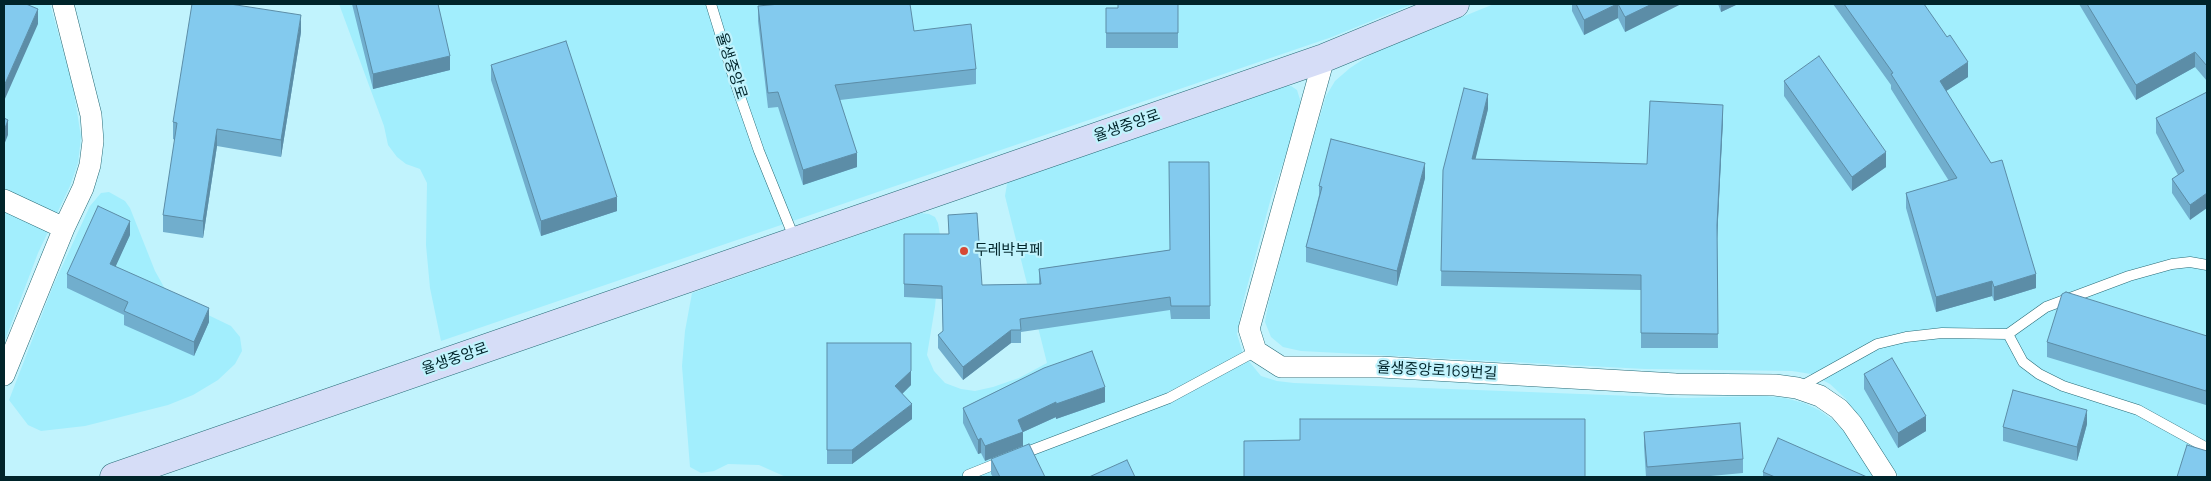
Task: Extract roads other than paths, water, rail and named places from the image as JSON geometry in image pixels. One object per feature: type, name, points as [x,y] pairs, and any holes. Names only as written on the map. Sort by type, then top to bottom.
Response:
[{"type":"street","points":[[4,375],[90,165],[93,141],[91,116],[62,4]]},
{"type":"street","name":"율생중앙로","points":[[114,477],[1324,58],[1456,4]]},
{"type":"street","points":[[1256,351],[1249,329],[1324,58]]},
{"type":"street","points":[[4,200],[64,228]]},
{"type":"street","name":"율생중앙로169번길","points":[[1256,351],[1281,367],[1381,367],[1666,384],[1775,385],[1798,388],[1820,396],[1839,409],[1852,424],[1886,477]]},
{"type":"lane","name":"율생중앙로","points":[[711,4],[759,151],[795,240]]},
{"type":"lane","points":[[1798,388],[1877,344],[1906,337],[1942,333],[2008,334],[2046,307],[2096,287],[2172,264],[2190,262],[2207,265]]},
{"type":"lane","points":[[2008,334],[2023,362],[2039,374],[2063,386],[2138,410],[2207,448]]},
{"type":"lane","points":[[968,475],[1169,398],[1256,351]]},
{"type":"place","name":"두레박부페","points":[[964,251]]}]
